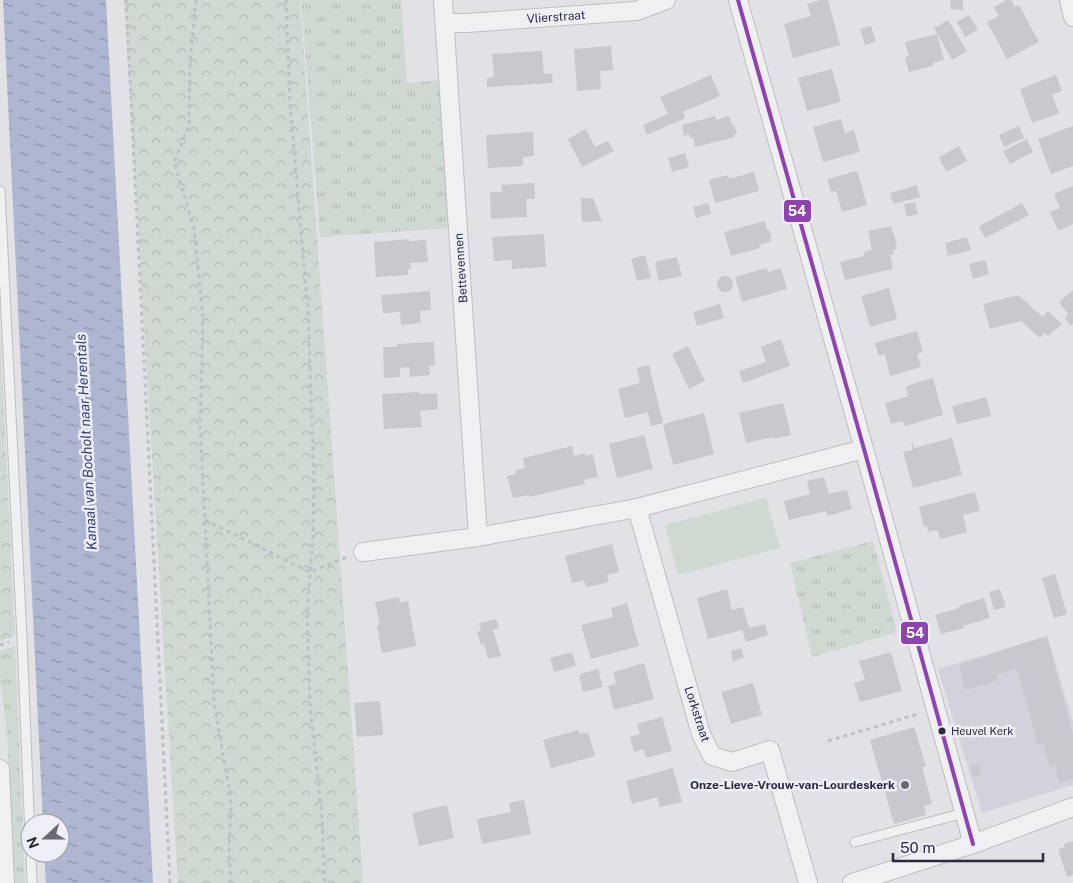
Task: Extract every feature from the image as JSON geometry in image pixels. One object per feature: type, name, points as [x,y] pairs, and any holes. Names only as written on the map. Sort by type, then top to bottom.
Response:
[{"type":"street","name":"Bettevennen","points":[[444,0],[478,537]]},
{"type":"street","name":"Vlierstraat","points":[[445,23],[636,11],[666,0]]},
{"type":"street","points":[[738,0],[973,844]]},
{"type":"street","points":[[1069,0],[1073,17]]},
{"type":"street","points":[[363,552],[478,537],[637,508],[864,449]]},
{"type":"street","name":"Lorkstraat","points":[[637,508],[701,734],[712,756],[732,762],[770,750],[808,883]]},
{"type":"street","points":[[0,769],[5,883]]},
{"type":"street","points":[[852,883],[973,844],[1073,807]]},
{"type":"lane","points":[[0,191],[29,813]]},
{"type":"lane","points":[[855,842],[964,813]]},
{"type":"lane","points":[[31,863],[32,883]]},
{"type":"path","points":[[126,0],[170,883]]},
{"type":"path","points":[[196,0],[190,62],[189,124],[174,162],[194,228],[203,316],[200,425],[214,704],[232,799],[231,883]]},
{"type":"path","points":[[286,0],[290,103],[308,312],[314,478],[313,540],[307,612],[310,704],[322,817],[325,883]]},
{"type":"path","points":[[205,520],[310,572],[363,552]]},
{"type":"path","points":[[828,741],[936,708]]},
{"type":"shaded area","points":[[1047,636],[1073,722],[1073,785],[982,813],[938,669]]},
{"type":"green space","points":[[124,0],[300,0],[363,883],[178,883]]},
{"type":"green space","points":[[301,0],[401,0],[407,83],[441,80],[450,228],[320,237]]},
{"type":"green space","points":[[0,330],[15,636],[0,641]]},
{"type":"green space","points":[[766,498],[780,548],[678,575],[665,525]]},
{"type":"green space","points":[[873,541],[897,632],[812,657],[790,563]]},
{"type":"green space","points":[[15,646],[22,813],[20,813],[20,863],[24,863],[25,883],[12,883],[8,745],[0,685],[0,651]]},
{"type":"water","name":"Kanaal van Bocholt naar Herentals","points":[[3,0],[106,0],[153,883],[46,883],[45,863],[70,863],[70,813],[43,813]]},
{"type":"building","points":[[828,0],[840,45],[793,58],[784,24],[811,16],[807,4]]},
{"type":"building","points":[[951,0],[963,0],[963,10],[950,9]]},
{"type":"building","points":[[1007,0],[1011,0],[1015,7],[1019,5],[1039,42],[1007,59],[987,22],[999,16],[994,7]]},
{"type":"building","points":[[969,15],[978,30],[965,37],[957,22]]},
{"type":"building","points":[[948,20],[967,51],[952,60],[934,28]]},
{"type":"building","points":[[871,26],[876,41],[865,45],[860,29]]},
{"type":"building","points":[[937,34],[944,60],[933,63],[933,66],[909,72],[905,57],[909,56],[905,42]]},
{"type":"building","points":[[611,46],[613,70],[600,71],[601,89],[577,91],[574,49]]},
{"type":"building","points":[[542,51],[544,74],[552,74],[553,83],[487,87],[487,78],[494,77],[492,54]]},
{"type":"building","points":[[832,69],[841,102],[807,111],[798,78]]},
{"type":"building","points":[[711,75],[720,96],[683,112],[685,118],[647,135],[643,125],[668,114],[660,97]]},
{"type":"building","points":[[1056,75],[1062,91],[1052,95],[1059,113],[1032,123],[1020,89]]},
{"type":"building","points":[[715,116],[716,120],[729,116],[737,134],[734,134],[735,137],[695,147],[693,137],[690,138],[689,134],[684,136],[682,125]]},
{"type":"building","points":[[841,119],[845,133],[854,130],[860,152],[823,162],[813,127]]},
{"type":"building","points":[[1019,126],[1024,138],[1004,147],[999,135]]},
{"type":"building","points":[[1073,126],[1073,166],[1051,174],[1038,139]]},
{"type":"building","points":[[586,129],[595,147],[608,141],[614,151],[582,167],[568,139]]},
{"type":"building","points":[[533,132],[534,156],[523,157],[523,166],[488,168],[486,135]]},
{"type":"building","points":[[1027,139],[1033,152],[1010,164],[1003,151]]},
{"type":"building","points":[[959,146],[967,161],[946,172],[939,157]]},
{"type":"building","points":[[685,153],[689,167],[672,172],[668,158]]},
{"type":"building","points":[[857,171],[867,205],[842,212],[836,191],[831,192],[827,179]]},
{"type":"building","points":[[754,172],[759,191],[715,203],[709,180],[728,175],[729,179]]},
{"type":"building","points":[[534,183],[535,199],[526,199],[527,217],[491,219],[490,192],[502,192],[501,185]]},
{"type":"building","points":[[917,185],[920,197],[893,204],[890,193]]},
{"type":"building","points":[[1073,186],[1073,224],[1058,231],[1050,212],[1060,208],[1054,194]]},
{"type":"building","points":[[581,198],[593,198],[602,221],[582,222]]},
{"type":"building","points":[[915,202],[918,214],[907,217],[904,204]]},
{"type":"building","points":[[708,203],[711,214],[696,218],[693,207]]},
{"type":"building","points":[[1022,203],[1029,215],[985,238],[979,226]]},
{"type":"building","points":[[765,221],[767,230],[769,230],[772,238],[770,239],[771,241],[759,245],[760,248],[731,256],[724,232]]},
{"type":"building","points":[[891,226],[897,249],[893,250],[894,255],[890,255],[893,269],[845,280],[840,262],[864,256],[864,252],[872,250],[868,231]]},
{"type":"building","points":[[544,234],[546,267],[512,269],[512,260],[494,261],[492,237]]},
{"type":"building","points":[[967,237],[971,250],[948,256],[945,243]]},
{"type":"building","points":[[409,239],[409,241],[426,240],[428,262],[410,263],[411,269],[408,269],[408,275],[376,277],[374,242]]},
{"type":"building","points":[[645,255],[651,278],[637,281],[631,259]]},
{"type":"building","points":[[677,257],[682,276],[659,281],[655,262]]},
{"type":"building","points":[[985,260],[989,274],[973,279],[969,264]]},
{"type":"building","points":[[767,268],[768,272],[781,268],[787,289],[742,302],[735,277]]},
{"type":"building","points":[[725,276],[733,284],[725,292],[717,284]]},
{"type":"building","points":[[889,288],[897,319],[870,327],[861,296]]},
{"type":"building","points":[[1073,290],[1073,324],[1071,326],[1065,318],[1068,314],[1059,302]]},
{"type":"building","points":[[430,291],[431,310],[420,311],[421,323],[401,325],[400,312],[383,313],[381,295]]},
{"type":"building","points":[[1018,295],[1043,317],[1048,311],[1062,324],[1048,336],[1045,333],[1040,338],[1021,321],[990,329],[983,304]]},
{"type":"building","points":[[720,304],[724,318],[697,326],[693,312]]},
{"type":"building","points":[[917,331],[923,352],[917,354],[921,367],[890,376],[885,354],[879,356],[875,343]]},
{"type":"building","points":[[781,339],[790,366],[743,383],[739,371],[766,362],[761,347]]},
{"type":"building","points":[[434,342],[435,366],[429,366],[430,375],[410,377],[409,367],[400,368],[400,377],[384,378],[383,347],[397,347],[397,344]]},
{"type":"building","points":[[688,346],[705,381],[689,389],[672,354]]},
{"type":"building","points":[[649,365],[663,423],[651,426],[648,412],[625,418],[618,389],[640,383],[637,368]]},
{"type":"building","points":[[933,378],[943,415],[905,426],[903,421],[891,424],[885,403],[908,396],[906,386]]},
{"type":"building","points":[[419,392],[419,394],[437,393],[438,409],[420,411],[422,427],[384,429],[382,394]]},
{"type":"building","points":[[986,397],[991,416],[957,424],[952,406]]},
{"type":"building","points":[[783,403],[791,435],[746,443],[739,413]]},
{"type":"building","points":[[704,413],[714,454],[673,465],[663,424]]},
{"type":"building","points":[[644,435],[653,469],[617,478],[609,444]]},
{"type":"building","points":[[952,438],[962,475],[913,488],[903,452],[913,450],[911,444],[913,443],[914,448]]},
{"type":"building","points":[[572,446],[574,456],[585,453],[585,456],[593,454],[598,477],[584,480],[585,484],[529,497],[528,495],[513,498],[507,476],[516,474],[515,470],[525,468],[523,458]]},
{"type":"building","points":[[824,477],[829,494],[847,490],[852,509],[828,516],[826,511],[789,520],[784,501],[810,494],[807,481]]},
{"type":"building","points":[[975,492],[980,511],[963,515],[967,532],[940,539],[937,530],[928,532],[927,526],[924,527],[919,507]]},
{"type":"building","points":[[612,544],[619,572],[607,575],[609,582],[586,587],[584,580],[572,583],[565,556]]},
{"type":"building","points":[[1055,574],[1067,614],[1054,618],[1042,578]]},
{"type":"building","points":[[727,589],[732,610],[743,607],[749,628],[765,624],[768,635],[746,642],[742,630],[708,639],[697,598]]},
{"type":"building","points":[[1000,589],[1006,607],[994,610],[989,592]]},
{"type":"building","points":[[399,597],[400,603],[408,601],[416,646],[382,653],[377,625],[380,625],[375,602]]},
{"type":"building","points":[[984,598],[990,618],[941,634],[935,615]]},
{"type":"building","points":[[627,603],[639,646],[591,659],[581,625],[613,617],[611,608]]},
{"type":"building","points":[[496,619],[499,628],[493,630],[501,656],[488,659],[484,644],[481,645],[477,632],[481,631],[479,623]]},
{"type":"building","points":[[1047,636],[1073,735],[1073,779],[1059,783],[1055,765],[1050,767],[1043,743],[1038,744],[1017,669],[996,675],[998,681],[965,690],[959,665]]},
{"type":"building","points":[[741,648],[744,658],[733,661],[731,651]]},
{"type":"building","points":[[572,652],[576,666],[554,672],[550,658]]},
{"type":"building","points":[[891,652],[902,691],[860,702],[854,683],[865,680],[859,661]]},
{"type":"building","points":[[644,663],[654,699],[614,710],[608,686],[616,684],[613,672]]},
{"type":"building","points":[[598,669],[603,687],[583,692],[580,674]]},
{"type":"building","points":[[753,683],[762,715],[731,724],[721,692]]},
{"type":"building","points":[[380,701],[383,735],[357,737],[354,703]]},
{"type":"building","points":[[662,717],[672,751],[646,758],[644,749],[634,752],[630,737],[640,734],[637,724]]},
{"type":"building","name":"Onze-Lieve-Vrouw-van-Lourdeskerk","points":[[914,727],[926,766],[922,767],[932,804],[924,806],[926,815],[894,824],[870,740]]},
{"type":"building","points":[[578,730],[580,734],[588,732],[595,756],[551,768],[543,740]]},
{"type":"building","points":[[978,764],[981,775],[973,777],[970,766]]},
{"type":"building","points":[[673,768],[682,802],[660,807],[657,797],[632,804],[626,781]]},
{"type":"building","points":[[524,800],[531,834],[482,844],[477,819],[511,812],[509,803]]},
{"type":"building","points":[[447,805],[454,838],[419,846],[412,813]]},
{"type":"building","points":[[1073,841],[1073,875],[1067,877],[1058,849],[1065,847],[1064,844]]},
{"type":"transit line","name":"54","points":[[738,0],[973,844]]},
{"type":"place","name":"Heuvel Kerk","points":[[942,731]]},
{"type":"place","name":"Onze-Lieve-Vrouw-van-Lourdeskerk","points":[[905,785]]}]
